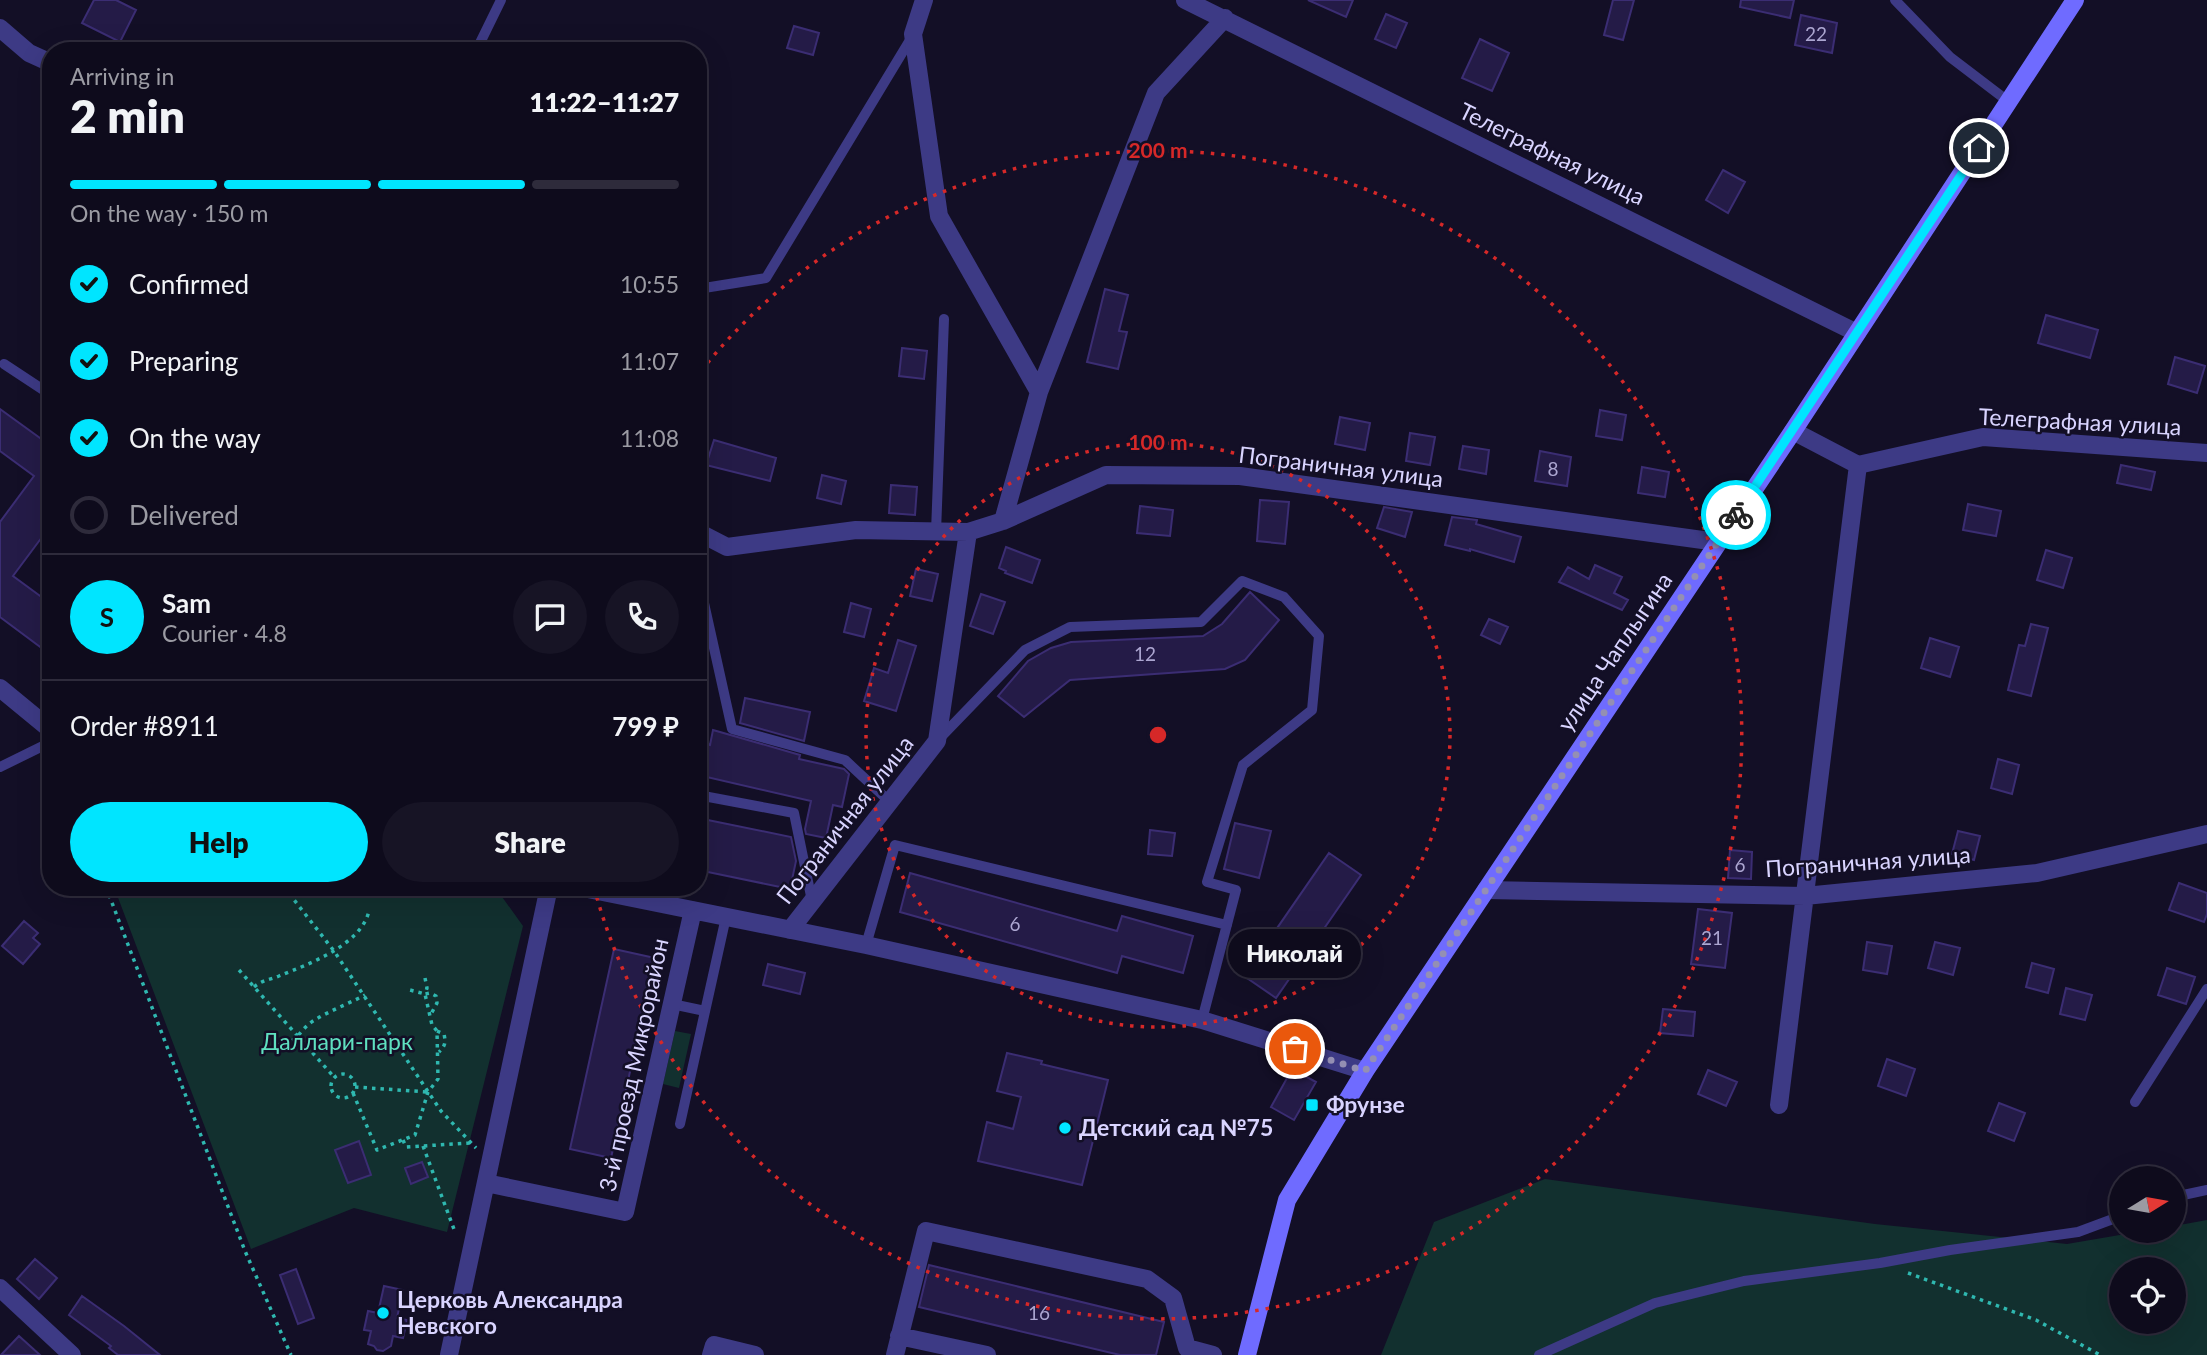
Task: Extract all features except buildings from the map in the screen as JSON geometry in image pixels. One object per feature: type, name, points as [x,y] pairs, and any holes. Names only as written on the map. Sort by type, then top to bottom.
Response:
[{"type":"main road","name":"улица Чаплыгина","points":[[1247,1355],[1287,1200],[1365,1071],[1793,431],[2075,0]]},
{"type":"street","points":[[924,0],[913,34],[939,216],[1039,392]]},
{"type":"street","name":"Телеграфная улица","points":[[1185,0],[1857,333]]},
{"type":"street","points":[[1003,521],[1039,392],[1156,93],[1225,18]]},
{"type":"street","points":[[0,28],[29,54],[42,60]]},
{"type":"street","points":[[1779,1105],[1858,465],[1793,431]]},
{"type":"street","name":"Телеграфная улица","points":[[1858,465],[1983,437],[2207,453]]},
{"type":"street","name":"Пограничная улица","points":[[707,537],[727,547],[856,530],[968,532],[1003,521],[1106,475],[1240,476],[1717,542]]},
{"type":"street","name":"Пограничная улица","points":[[790,930],[937,741],[968,532]]},
{"type":"street","points":[[0,688],[42,723]]},
{"type":"street","name":"Пограничная улица","points":[[1486,890],[1805,896],[2036,873],[2207,834]]},
{"type":"street","points":[[449,1355],[547,896]]},
{"type":"street","points":[[623,896],[866,945],[1202,1020],[1365,1071]]},
{"type":"street","name":"3-й проезд Микрорайон","points":[[486,1183],[625,1212],[693,910]]},
{"type":"street","points":[[895,1355],[926,1231],[1147,1279],[1173,1298],[1187,1348],[1213,1355]]},
{"type":"street","points":[[0,1288],[72,1355]]},
{"type":"street","points":[[900,1336],[988,1355]]},
{"type":"street","points":[[711,1355],[714,1345],[755,1355]]},
{"type":"lane","points":[[479,42],[501,0]]},
{"type":"lane","points":[[1895,0],[1950,57],[2009,102]]},
{"type":"lane","points":[[707,288],[766,278],[913,34]]},
{"type":"lane","points":[[936,532],[944,319]]},
{"type":"lane","points":[[4,364],[42,389]]},
{"type":"lane","points":[[937,741],[1025,650],[1070,627],[1201,622],[1242,581],[1284,597],[1319,636],[1312,710],[1243,765],[1207,882],[1236,890],[1202,1020]]},
{"type":"lane","points":[[707,616],[732,729],[845,760],[890,802]]},
{"type":"lane","points":[[0,767],[42,746]]},
{"type":"lane","points":[[707,797],[794,814],[812,901]]},
{"type":"lane","points":[[866,945],[895,845],[1227,925]]},
{"type":"lane","points":[[680,1124],[726,917]]},
{"type":"lane","points":[[2135,1102],[2207,989]]},
{"type":"lane","points":[[672,1004],[705,1011]]},
{"type":"lane","points":[[2186,1194],[2207,1190]]},
{"type":"lane","points":[[1539,1355],[1654,1303],[1744,1281],[2078,1232],[2109,1220]]},
{"type":"path","points":[[109,896],[246,1251],[291,1355]]},
{"type":"path","points":[[291,896],[365,995],[441,1111],[470,1143],[491,1161]]},
{"type":"path","points":[[254,987],[261,981],[277,977],[334,951],[356,935],[367,921],[369,911]]},
{"type":"path","points":[[239,971],[334,1077]]},
{"type":"path","points":[[425,978],[425,994],[432,1025],[444,1034],[444,1047],[439,1052]]},
{"type":"path","points":[[410,990],[436,996],[435,1009],[430,1014]]},
{"type":"path","points":[[276,1045],[286,1045],[310,1023],[365,995]]},
{"type":"path","points":[[354,1093],[343,1099],[333,1093],[331,1082],[334,1077],[346,1074],[351,1076],[354,1093],[377,1150],[415,1135],[428,1092],[438,1079],[437,1031]]},
{"type":"path","points":[[355,1087],[428,1092]]},
{"type":"path","points":[[403,1140],[406,1147],[470,1143]]},
{"type":"path","points":[[423,1146],[456,1234],[474,1239]]},
{"type":"path","points":[[1880,1263],[2036,1320],[2100,1355]]},
{"type":"green space","name":"Даллари-парк","points":[[117,896],[501,896],[523,926],[447,1232],[354,1208],[251,1249]]},
{"type":"green space","points":[[675,1031],[691,1034],[679,1088],[663,1084]]},
{"type":"green space","points":[[1545,1179],[1875,1224],[2067,1244],[2109,1237],[2109,1243],[2186,1243],[2186,1224],[2207,1220],[2207,1355],[1381,1355],[1434,1222]]},
{"type":"way so far","points":[[1295,1049],[1365,1071],[1736,515]]},
{"type":"place","name":"Николай","points":[[1295,1049]]},
{"type":"place","name":"Фрунзе","points":[[1312,1105]]},
{"type":"place","name":"Детский сад №75","points":[[1065,1128]]},
{"type":"place","name":"Церковь Александра Невского","points":[[383,1313]]},
{"type":"route","points":[[1736,515],[1979,148]]}]
